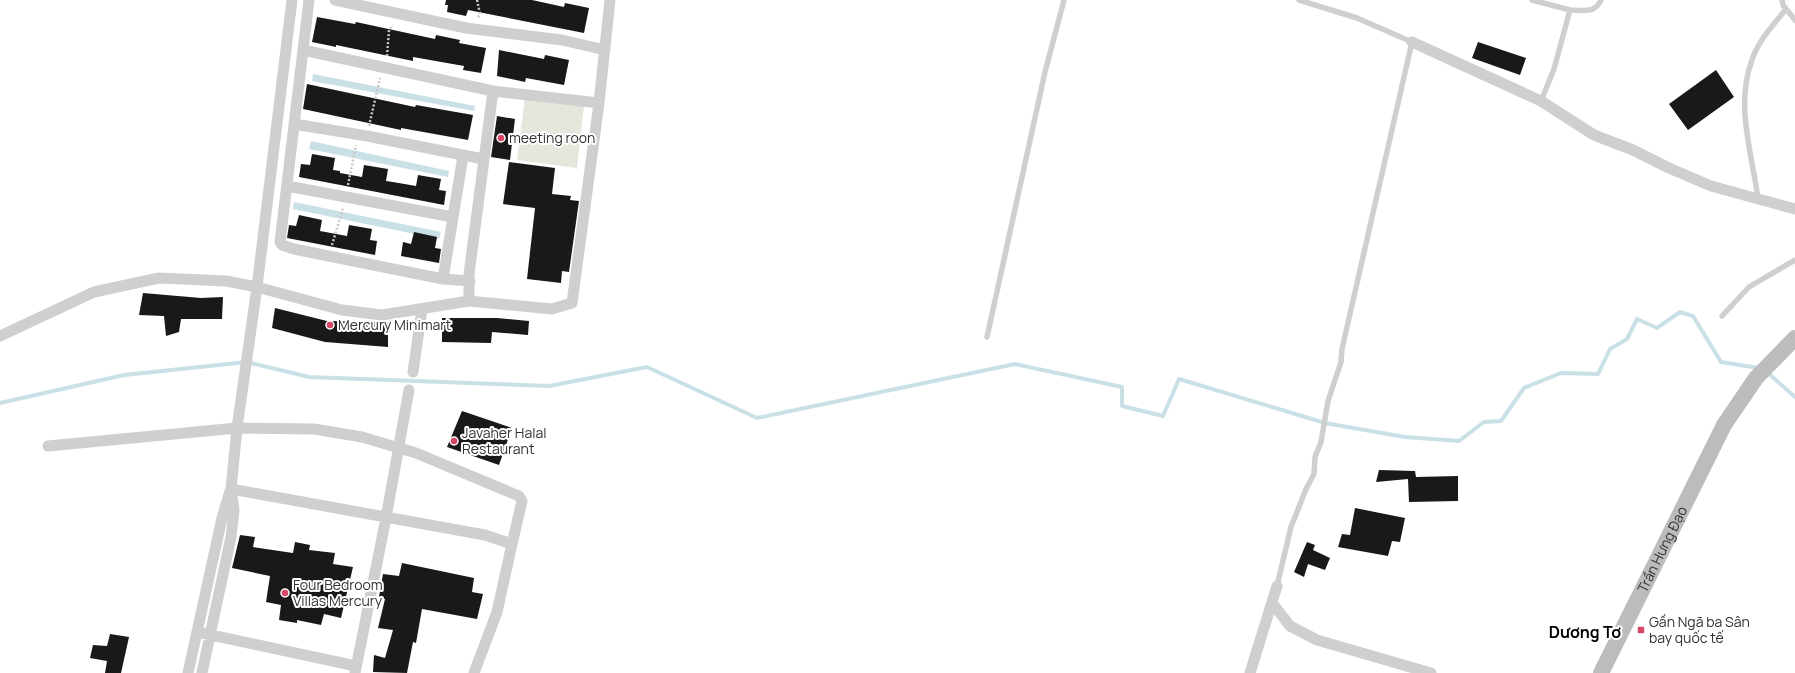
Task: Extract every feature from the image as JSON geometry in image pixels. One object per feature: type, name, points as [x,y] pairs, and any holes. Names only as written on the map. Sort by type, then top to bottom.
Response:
[{"type":"main road","name":"Trần Hưng Đạo","points":[[1601,673],[1724,425],[1756,378],[1795,338]]},
{"type":"street","points":[[188,673],[222,518],[231,489],[237,428],[258,287],[292,0]]},
{"type":"street","points":[[309,0],[280,242],[282,245],[294,249],[443,278],[470,281]]},
{"type":"street","points":[[335,0],[472,28],[562,40],[605,50]]},
{"type":"street","points":[[0,336],[94,292],[159,278],[226,281],[258,287],[342,310],[382,315],[469,301],[552,309],[572,302],[599,103],[610,0]]},
{"type":"street","points":[[1412,42],[1541,101],[1594,135],[1632,150],[1711,186],[1795,209]]},
{"type":"street","points":[[303,50],[493,91],[599,103]]},
{"type":"street","points":[[469,301],[483,159],[493,91]]},
{"type":"street","points":[[294,124],[367,136],[483,159]]},
{"type":"street","points":[[443,278],[463,156]]},
{"type":"street","points":[[287,186],[453,217]]},
{"type":"street","points":[[413,372],[422,309]]},
{"type":"street","points":[[197,632],[355,670],[410,390]]},
{"type":"street","points":[[48,446],[237,428],[314,429],[362,437],[416,453],[519,496],[522,501],[521,511],[497,612],[474,673]]},
{"type":"street","points":[[231,489],[485,535],[512,544]]},
{"type":"street","points":[[202,673],[231,537],[234,510],[231,489]]},
{"type":"street","points":[[1250,673],[1277,586]]},
{"type":"street","points":[[1272,603],[1290,626],[1317,640],[1431,673]]},
{"type":"lane","points":[[987,337],[1045,72],[1064,0]]},
{"type":"lane","points":[[1277,586],[1291,527],[1314,474],[1316,457],[1321,442],[1328,401],[1342,358],[1342,349],[1412,42],[1357,18],[1299,0]]},
{"type":"lane","points":[[1532,0],[1570,10],[1592,10],[1597,7],[1601,0]]},
{"type":"lane","points":[[1782,0],[1786,9],[1795,20]]},
{"type":"lane","points":[[1758,199],[1744,107],[1748,78],[1752,59],[1770,29],[1786,9]]},
{"type":"lane","points":[[1541,101],[1554,69],[1570,10]]},
{"type":"lane","points":[[1722,316],[1749,287],[1795,260]]},
{"type":"path","points":[[472,28],[480,14],[477,0]]},
{"type":"shaded area","points":[[525,97],[584,105],[577,168],[517,160]]},
{"type":"water","points":[[313,74],[475,106],[474,111],[312,81]]},
{"type":"water","points":[[311,141],[449,171],[448,177],[309,149]]},
{"type":"water","points":[[294,202],[441,232],[439,239],[293,209]]},
{"type":"building","points":[[446,0],[532,0],[564,7],[565,3],[589,8],[584,33],[468,10],[466,16],[447,12],[448,5],[445,5]]},
{"type":"building","points":[[317,17],[355,24],[356,22],[435,39],[436,35],[460,40],[459,43],[486,48],[481,73],[463,70],[464,66],[413,57],[413,61],[336,45],[336,47],[312,42]]},
{"type":"building","points":[[1478,42],[1526,58],[1520,75],[1472,58]]},
{"type":"building","points":[[499,50],[544,59],[545,55],[569,60],[564,85],[526,78],[525,82],[497,76]]},
{"type":"building","points":[[1716,70],[1734,97],[1688,130],[1669,104]]},
{"type":"building","points":[[307,84],[415,107],[416,105],[473,115],[468,140],[401,128],[401,130],[303,109]]},
{"type":"building","name":"meeting roon","points":[[497,116],[515,119],[510,160],[491,157]]},
{"type":"building","points":[[312,154],[335,158],[333,170],[340,171],[340,173],[362,177],[364,165],[388,169],[386,181],[416,186],[418,175],[441,179],[439,190],[446,191],[444,205],[299,177],[301,164],[310,165]]},
{"type":"building","points":[[509,162],[555,168],[552,194],[571,196],[570,200],[579,201],[569,272],[562,271],[561,283],[527,279],[535,208],[503,204]]},
{"type":"building","points":[[299,215],[322,220],[320,231],[347,236],[349,225],[372,229],[370,240],[377,241],[375,255],[287,238],[289,225],[296,226]]},
{"type":"building","points":[[414,232],[437,237],[435,248],[441,249],[439,263],[401,256],[403,242],[411,244]]},
{"type":"building","points":[[143,293],[201,298],[223,297],[222,319],[181,319],[179,332],[166,336],[164,316],[139,315]]},
{"type":"building","name":"Mercury Minimart","points":[[275,308],[327,321],[388,322],[388,347],[325,342],[272,328]]},
{"type":"building","points":[[442,318],[497,318],[529,321],[528,335],[492,332],[491,343],[442,342]]},
{"type":"building","points":[[462,411],[512,428],[499,465],[447,447]]},
{"type":"building","points":[[1379,470],[1415,471],[1416,477],[1458,476],[1458,501],[1409,502],[1408,479],[1376,482]]},
{"type":"building","points":[[1355,508],[1405,518],[1400,542],[1392,541],[1388,556],[1338,547],[1342,534],[1350,535]]},
{"type":"building","points":[[240,535],[255,537],[253,547],[293,553],[295,542],[310,545],[309,550],[335,553],[333,564],[353,567],[341,618],[324,614],[321,625],[297,620],[297,623],[279,620],[281,605],[266,602],[270,576],[232,568]]},
{"type":"building","points":[[1307,542],[1315,545],[1313,550],[1330,558],[1325,570],[1308,564],[1304,577],[1294,572]]},
{"type":"building","points":[[402,563],[474,578],[472,592],[483,594],[477,619],[422,609],[416,643],[413,642],[407,673],[373,672],[374,655],[385,658],[393,630],[378,628],[385,599],[379,597],[383,574],[399,576]]},
{"type":"building","points":[[110,634],[129,637],[121,673],[105,673],[107,661],[90,658],[93,645],[107,646]]},
{"type":"waterway","points":[[0,403],[124,375],[247,362],[309,377],[549,386],[647,367],[757,418],[1015,364],[1122,387],[1122,406],[1163,416],[1179,379],[1325,423],[1405,437],[1459,441],[1484,422],[1501,421],[1524,388],[1561,373],[1598,374],[1610,349],[1627,339],[1637,319],[1657,328],[1680,312],[1693,316],[1721,362],[1759,368]]},
{"type":"waterway","points":[[1767,372],[1795,397]]},
{"type":"place","name":"meeting roon","points":[[501,138]]},
{"type":"place","name":"Mercury Minimart","points":[[330,325]]},
{"type":"place","name":"Javaher Halal Restaurant","points":[[454,441]]},
{"type":"place","name":"Four Bedroom Villas Mercury","points":[[285,593]]},
{"type":"place","name":"Gần Ngã ba Sân bay quốc tế","points":[[1641,630]]},
{"type":"district","name":"Dương Tơ","points":[[1585,632]]}]
